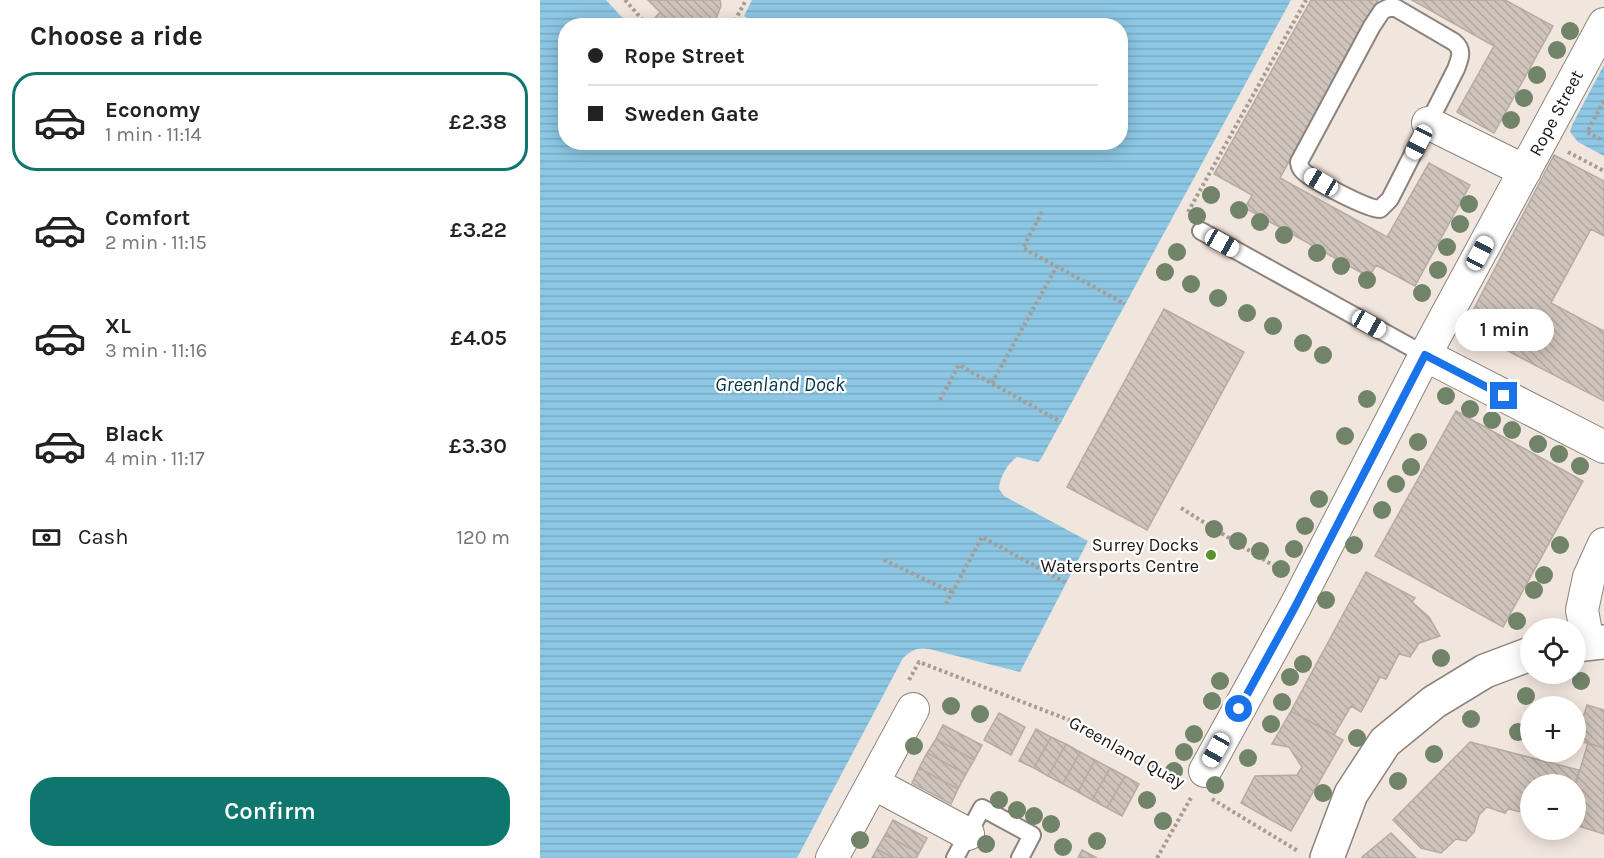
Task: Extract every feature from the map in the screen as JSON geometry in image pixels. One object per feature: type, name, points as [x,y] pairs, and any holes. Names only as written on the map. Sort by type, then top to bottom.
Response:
[{"type":"main road","points":[[1328,856],[1352,794],[1386,741],[1445,696],[1485,671],[1520,658]]},
{"type":"street","name":"Rope Street","points":[[1196,784],[1295,607],[1425,355],[1604,24]]},
{"type":"street","name":"Rope Street","points":[[1428,123],[1525,171]]},
{"type":"street","points":[[1425,355],[1604,447]]},
{"type":"street","points":[[1589,643],[1582,610],[1589,577],[1604,544]]},
{"type":"street","points":[[832,858],[913,709]]},
{"type":"street","points":[[873,783],[962,846]]},
{"type":"lane","points":[[1388,8],[1396,8],[1460,47],[1461,53],[1456,69],[1428,123],[1390,199],[1380,209],[1356,202],[1303,172],[1300,167],[1302,155],[1372,26],[1382,11],[1388,8]]},
{"type":"lane","points":[[1201,231],[1425,355]]},
{"type":"lane","points":[[962,846],[982,808],[1032,835],[1020,858]]},
{"type":"path","points":[[626,0],[641,18]]},
{"type":"path","points":[[736,18],[746,0]]},
{"type":"path","points":[[1201,231],[1183,221],[1305,0]]},
{"type":"path","points":[[1604,101],[1587,132],[1604,141]]},
{"type":"path","points":[[1543,139],[1604,171]]},
{"type":"path","points":[[1042,212],[1023,248],[1125,304]]},
{"type":"path","points":[[992,383],[1057,266]]},
{"type":"path","points":[[940,400],[959,365],[1061,422]]},
{"type":"path","points":[[1180,508],[1287,574]]},
{"type":"path","points":[[946,604],[982,537],[1066,583]]},
{"type":"path","points":[[884,560],[951,592]]},
{"type":"path","name":"Greenland Quay","points":[[919,662],[1077,723],[1196,784],[1299,852],[1328,856]]},
{"type":"path","points":[[1157,858],[1196,784]]},
{"type":"water","name":"Greenland Dock","points":[[540,0],[606,0],[623,18],[558,18],[558,150],[1128,150],[1128,18],[747,18],[744,16],[752,0],[1291,0],[1041,459],[1038,462],[1017,457],[1002,476],[999,489],[1004,496],[1088,541],[1020,672],[929,649],[921,648],[906,655],[797,858],[540,858]]},
{"type":"water","points":[[1604,65],[1604,156],[1578,142],[1570,132]]},
{"type":"building","points":[[648,0],[720,0],[721,6],[716,18],[655,18],[660,12]]},
{"type":"building","points":[[1311,0],[1378,0],[1280,178],[1387,237],[1429,163],[1470,185],[1415,286],[1376,265],[1369,277],[1245,208],[1252,195],[1214,174]]},
{"type":"building","points":[[1412,0],[1505,0],[1553,26],[1494,133],[1457,112],[1494,46]]},
{"type":"building","points":[[1554,155],[1604,181],[1604,236],[1591,229],[1551,303],[1604,331],[1604,401],[1464,328]]},
{"type":"building","points":[[1164,309],[1244,352],[1147,530],[1067,487]]},
{"type":"building","points":[[1456,411],[1583,481],[1503,627],[1375,556]]},
{"type":"building","points":[[1366,572],[1415,598],[1412,602],[1429,617],[1440,636],[1419,643],[1410,657],[1399,654],[1386,679],[1380,677],[1361,712],[1351,706],[1334,735],[1291,711]]},
{"type":"building","points":[[1587,705],[1604,710],[1604,748],[1586,743]]},
{"type":"building","points":[[1291,711],[1343,740],[1291,831],[1241,803],[1255,776],[1297,775],[1302,767],[1289,747],[1272,744]]},
{"type":"building","points":[[999,713],[1025,727],[1011,755],[984,740]]},
{"type":"building","points":[[943,725],[982,745],[974,760],[936,739]]},
{"type":"building","points":[[1036,729],[1051,737],[1034,768],[1019,761]]},
{"type":"building","points":[[1051,737],[1066,744],[1048,776],[1034,768]]},
{"type":"building","points":[[936,739],[974,760],[966,774],[927,753]]},
{"type":"building","points":[[1470,742],[1520,755],[1520,762],[1548,762],[1579,770],[1578,774],[1520,774],[1520,812],[1508,809],[1505,813],[1487,807],[1479,815],[1474,832],[1466,841],[1456,839],[1441,853],[1421,848],[1393,820]]},
{"type":"building","points":[[1588,743],[1604,748],[1604,834],[1586,828],[1586,774],[1579,774],[1582,762],[1586,762]]},
{"type":"building","points":[[1066,744],[1080,752],[1063,784],[1048,776]]},
{"type":"building","points":[[1080,752],[1095,760],[1078,792],[1063,784]]},
{"type":"building","points":[[927,753],[966,774],[958,789],[919,768]]},
{"type":"building","points":[[1095,760],[1110,768],[1092,800],[1078,792]]},
{"type":"building","points":[[919,768],[958,789],[951,804],[912,783]]},
{"type":"building","points":[[1110,768],[1125,776],[1107,808],[1092,800]]},
{"type":"building","points":[[1125,776],[1139,784],[1122,816],[1107,808]]},
{"type":"building","points":[[893,820],[927,838],[919,853],[885,835]]},
{"type":"building","points":[[1391,833],[1416,858],[1362,857]]},
{"type":"building","points":[[885,835],[919,853],[916,858],[893,858],[877,849]]},
{"type":"building","points":[[877,849],[893,858],[872,858]]},
{"type":"building","points":[[1082,850],[1097,858],[1078,858]]},
{"type":"place","name":"Surrey Docks Watersports Centre","points":[[1211,555]]},
{"type":"route","points":[[1239,709],[1295,607],[1425,355],[1504,396]]}]
